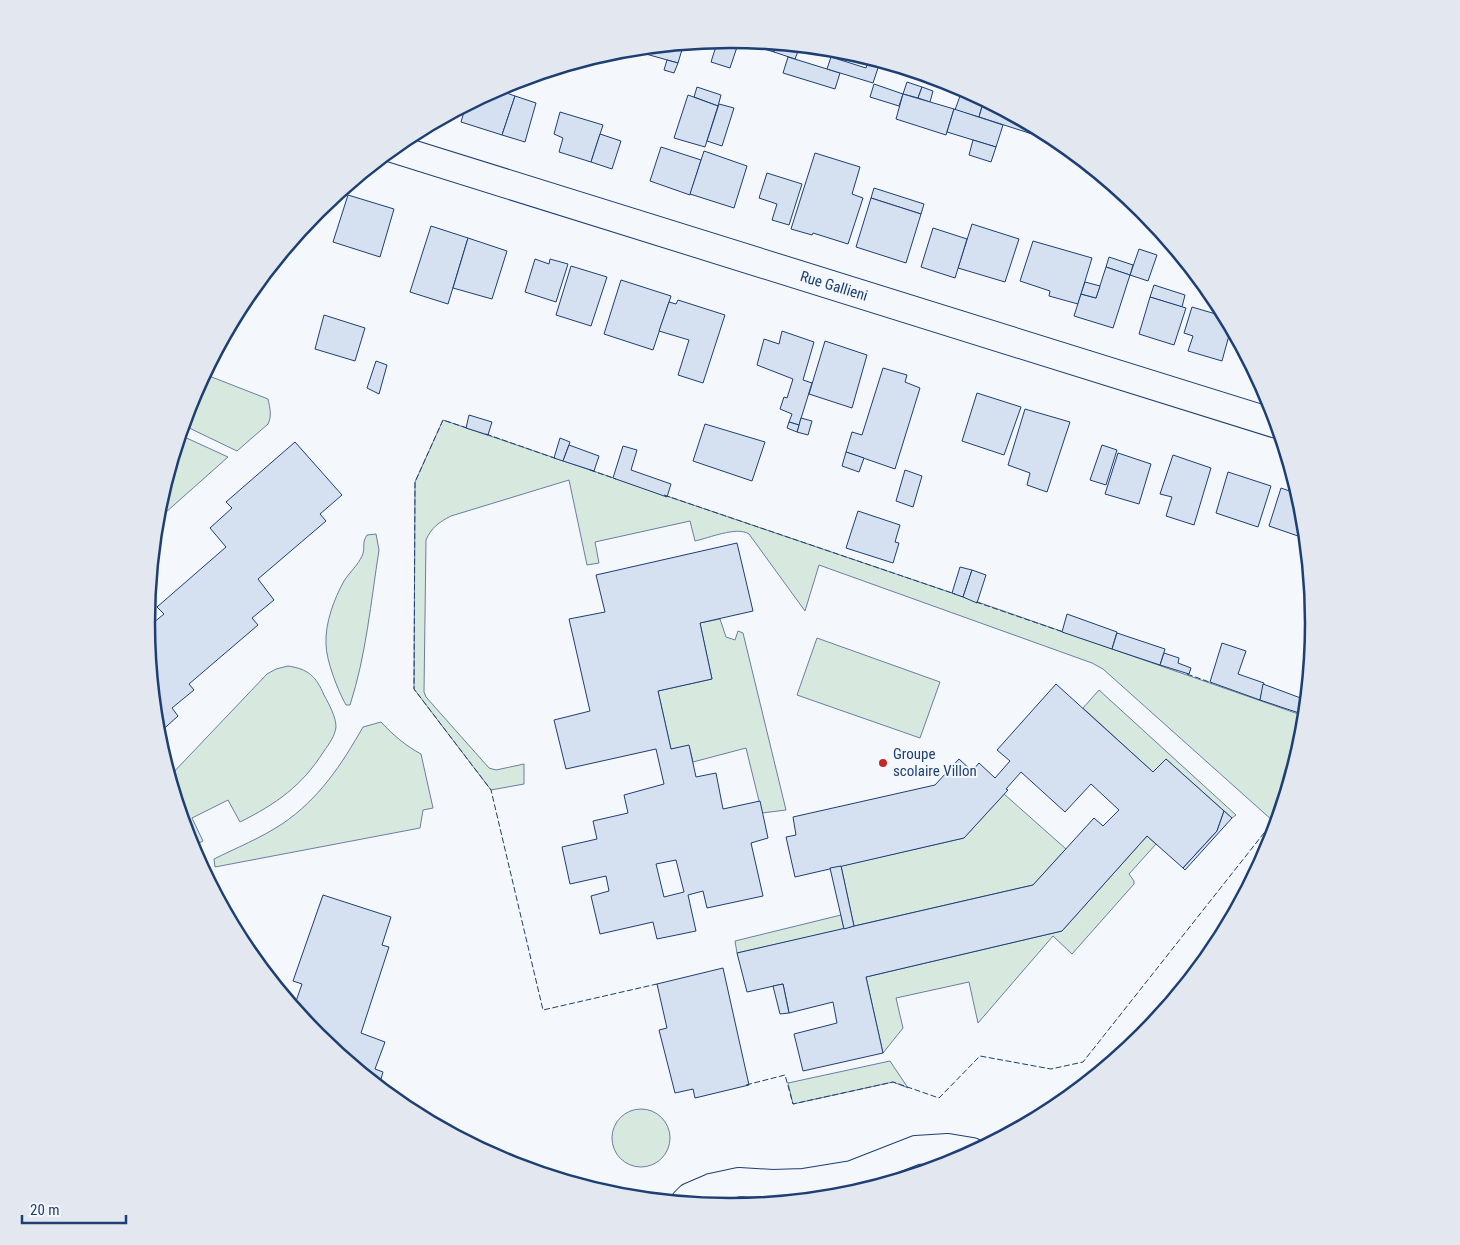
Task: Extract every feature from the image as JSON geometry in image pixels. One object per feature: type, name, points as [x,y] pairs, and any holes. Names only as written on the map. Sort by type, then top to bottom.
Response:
[{"type":"street","name":"Rue Gallieni","points":[[401,151],[1268,421]]},
{"type":"street","points":[[692,1196],[711,1188],[739,1182],[802,1183],[852,1175],[916,1150],[948,1148],[959,1150]]},
{"type":"shaded area","points":[[210,376],[268,399],[270,415],[268,424],[237,451],[190,428]]},
{"type":"shaded area","points":[[443,420],[952,593],[1297,714],[1285,771],[1270,818],[1103,669],[1092,663],[819,565],[805,611],[749,534],[744,532],[723,533],[695,541],[690,521],[595,542],[599,563],[587,565],[569,480],[451,516],[436,526],[426,540],[424,692],[426,697],[489,768],[496,770],[524,764],[524,784],[491,790],[414,689],[415,482]]},
{"type":"shaded area","points":[[186,438],[228,457],[166,512]]},
{"type":"shaded area","points":[[376,534],[379,550],[371,609],[356,686],[350,705],[346,705],[330,667],[326,644],[327,628],[340,588],[362,556],[365,538],[367,535]]},
{"type":"shaded area","points":[[720,619],[726,637],[735,640],[738,631],[743,633],[786,810],[762,813],[746,748],[693,762],[689,746],[671,749],[658,691],[712,679],[700,623]]},
{"type":"shaded area","points":[[817,638],[940,682],[920,738],[797,695]]},
{"type":"shaded area","points":[[288,666],[301,669],[310,674],[318,683],[335,719],[336,727],[332,740],[316,763],[297,784],[277,801],[253,815],[240,822],[228,800],[192,818],[203,841],[199,843],[175,771],[267,674]]},
{"type":"shaded area","points":[[1099,690],[1236,815],[1232,818],[1166,759],[1153,772],[1083,708]]},
{"type":"shaded area","points":[[381,722],[400,740],[421,754],[433,808],[423,810],[420,828],[215,867],[214,859],[266,834],[307,804],[338,767],[363,727]]},
{"type":"shaded area","points":[[1004,794],[1066,849],[1033,885],[854,926],[841,866],[964,838]]},
{"type":"shaded area","points":[[1147,836],[1156,844],[1129,874],[1134,884],[1072,954],[1053,936],[978,1023],[969,982],[896,998],[903,1028],[883,1053],[866,977],[1062,931]]},
{"type":"shaded area","points":[[841,915],[844,929],[737,953],[735,941]]},
{"type":"shaded area","points":[[890,1061],[908,1088],[893,1082],[793,1104],[788,1083]]},
{"type":"shaded area","points":[[641,1109],[657,1114],[665,1122],[670,1138],[665,1154],[657,1162],[641,1167],[625,1162],[617,1154],[612,1138],[617,1122],[625,1114]]},
{"type":"shaded area","points":[[930,1161],[908,1169],[906,1166]]},
{"type":"building","points":[[715,48],[737,48],[730,68],[711,62]]},
{"type":"building","points":[[682,50],[678,63],[645,54]]},
{"type":"building","points":[[775,50],[798,51],[795,59],[774,52]]},
{"type":"building","points":[[788,57],[840,73],[835,89],[783,73]]},
{"type":"building","points":[[831,57],[866,68],[867,64],[878,67],[873,83],[827,69]]},
{"type":"building","points":[[667,60],[678,63],[674,73],[664,70]]},
{"type":"building","points":[[907,82],[922,87],[918,98],[903,94]]},
{"type":"building","points":[[874,84],[903,94],[899,106],[870,97]]},
{"type":"building","points":[[697,87],[721,95],[718,106],[694,97]]},
{"type":"building","points":[[922,87],[933,91],[930,102],[918,98]]},
{"type":"building","points":[[506,93],[515,96],[502,135],[461,122],[463,114],[476,107]]},
{"type":"building","points":[[903,94],[954,109],[946,135],[896,119]]},
{"type":"building","points":[[688,95],[718,106],[705,147],[674,138]]},
{"type":"building","points":[[515,96],[536,103],[525,142],[502,135]]},
{"type":"building","points":[[960,96],[982,106],[979,117],[955,110]]},
{"type":"building","points":[[719,104],[734,108],[722,146],[707,141]]},
{"type":"building","points":[[982,106],[1029,133],[979,117]]},
{"type":"building","points":[[954,109],[1003,125],[996,147],[947,132]]},
{"type":"building","points":[[560,112],[603,125],[591,162],[559,152],[563,138],[554,134]]},
{"type":"building","points":[[600,134],[621,141],[612,169],[591,162]]},
{"type":"building","points":[[973,140],[996,147],[991,162],[969,155]]},
{"type":"building","points":[[661,147],[701,160],[690,195],[650,181]]},
{"type":"building","points":[[704,151],[747,166],[734,208],[690,194]]},
{"type":"building","points":[[815,153],[860,167],[852,194],[863,198],[848,244],[813,233],[812,235],[791,229]]},
{"type":"building","points":[[767,173],[802,184],[789,225],[772,220],[777,204],[759,198]]},
{"type":"building","points":[[874,188],[924,204],[921,214],[871,198]]},
{"type":"building","points":[[348,195],[394,209],[380,257],[333,242]]},
{"type":"building","points":[[871,198],[921,214],[906,263],[856,247]]},
{"type":"building","points":[[972,224],[1019,239],[1005,282],[958,268]]},
{"type":"building","points":[[431,226],[468,238],[448,304],[410,292]]},
{"type":"building","points":[[933,228],[967,239],[955,278],[921,267]]},
{"type":"building","points":[[468,238],[507,251],[492,299],[453,288]]},
{"type":"building","points":[[1033,241],[1092,258],[1078,304],[1049,296],[1050,291],[1020,281]]},
{"type":"building","points":[[1139,249],[1157,255],[1148,281],[1130,275]]},
{"type":"building","points":[[1109,257],[1133,265],[1130,275],[1106,267]]},
{"type":"building","points":[[535,259],[549,264],[550,259],[568,264],[556,302],[525,292]]},
{"type":"building","points":[[571,266],[607,277],[591,326],[556,315]]},
{"type":"building","points":[[1106,267],[1130,275],[1113,328],[1074,316],[1081,294],[1096,298]]},
{"type":"building","points":[[621,280],[671,296],[653,350],[604,334]]},
{"type":"building","points":[[1085,282],[1100,286],[1096,298],[1081,294]]},
{"type":"building","points":[[1154,285],[1185,295],[1182,307],[1150,297]]},
{"type":"building","points":[[1150,297],[1186,308],[1174,345],[1139,334]]},
{"type":"building","points":[[678,300],[725,315],[703,383],[678,375],[689,340],[659,331],[669,302],[676,304]]},
{"type":"building","points":[[1192,307],[1215,314],[1229,336],[1222,361],[1188,351],[1193,336],[1184,333]]},
{"type":"building","points":[[324,315],[365,328],[355,361],[315,349]]},
{"type":"building","points":[[782,331],[814,342],[803,380],[812,383],[799,425],[789,422],[792,414],[780,409],[784,397],[787,398],[793,379],[757,365],[764,339],[779,344]]},
{"type":"building","points":[[825,341],[867,355],[852,408],[809,394]]},
{"type":"building","points":[[376,361],[387,365],[379,394],[367,388]]},
{"type":"building","points":[[883,368],[907,375],[905,382],[920,388],[895,469],[846,452],[852,432],[862,435]]},
{"type":"building","points":[[977,393],[1021,407],[1004,455],[962,441]]},
{"type":"building","points":[[1025,409],[1070,422],[1047,492],[1027,485],[1030,473],[1008,465]]},
{"type":"building","points":[[469,415],[492,422],[488,435],[466,428]]},
{"type":"building","points":[[801,418],[812,421],[808,435],[797,432]]},
{"type":"building","points":[[789,422],[799,425],[797,432],[787,428]]},
{"type":"building","points":[[705,424],[765,442],[752,481],[693,461]]},
{"type":"building","points":[[560,438],[570,442],[563,461],[554,458]]},
{"type":"building","points":[[295,442],[342,495],[320,514],[326,521],[258,579],[274,600],[252,618],[258,625],[189,684],[194,690],[172,708],[178,716],[165,728],[156,660],[155,622],[164,614],[157,607],[226,547],[210,528],[232,508],[226,502]]},
{"type":"building","points":[[569,445],[599,456],[594,471],[563,461]]},
{"type":"building","points":[[1102,445],[1117,450],[1106,485],[1090,480]]},
{"type":"building","points":[[623,446],[637,450],[631,470],[671,484],[667,497],[613,478]]},
{"type":"building","points":[[846,452],[864,458],[859,472],[842,466]]},
{"type":"building","points":[[1118,453],[1151,464],[1139,504],[1105,494]]},
{"type":"building","points":[[1173,455],[1211,468],[1194,525],[1166,516],[1172,497],[1160,494]]},
{"type":"building","points":[[905,470],[922,476],[913,507],[896,501]]},
{"type":"building","points":[[1228,472],[1271,486],[1258,527],[1216,513]]},
{"type":"building","points":[[1281,488],[1289,491],[1298,536],[1269,526]]},
{"type":"building","points":[[858,511],[900,525],[895,542],[899,543],[893,563],[846,548]]},
{"type":"building","points":[[737,543],[753,611],[700,623],[712,679],[658,691],[671,749],[689,745],[696,777],[716,773],[723,809],[760,801],[768,838],[751,843],[763,896],[707,908],[703,891],[688,895],[696,931],[657,939],[653,922],[600,934],[591,896],[609,891],[606,876],[570,884],[562,847],[597,839],[593,821],[628,813],[624,795],[664,784],[656,749],[566,769],[554,720],[590,711],[569,619],[605,612],[596,575]],"holes":[[[676,860],[684,892],[664,897],[656,864]]]},
{"type":"building","points":[[960,567],[972,570],[963,597],[952,593]]},
{"type":"building","points":[[972,570],[986,575],[977,603],[963,597]]},
{"type":"building","points":[[1067,614],[1117,632],[1112,649],[1062,632]]},
{"type":"building","points":[[1117,633],[1165,649],[1160,665],[1112,649]]},
{"type":"building","points":[[1222,643],[1246,651],[1238,674],[1264,683],[1260,700],[1210,682]]},
{"type":"building","points":[[1164,653],[1179,658],[1178,663],[1191,668],[1189,674],[1160,665]]},
{"type":"building","points":[[1056,684],[1153,772],[1166,759],[1224,811],[1217,831],[1183,868],[1147,836],[1062,931],[866,977],[883,1053],[803,1071],[794,1034],[837,1023],[833,1002],[789,1013],[783,984],[747,992],[737,953],[1033,885],[1094,818],[1103,826],[1119,810],[1091,784],[1065,812],[1021,772],[1006,789],[1008,790],[964,838],[795,877],[786,837],[796,835],[793,817],[935,785],[959,759],[972,771],[979,763],[995,778],[1010,761],[997,750]]},
{"type":"building","points":[[1263,684],[1300,698],[1298,713],[1260,700]]},
{"type":"building","points":[[1224,811],[1232,818],[1185,870],[1183,868],[1217,831]]},
{"type":"building","points":[[841,866],[854,926],[844,929],[830,868]]},
{"type":"building","points":[[323,895],[391,917],[382,945],[389,947],[361,1033],[385,1042],[375,1069],[383,1072],[381,1080],[323,1029],[298,1002],[296,1000],[302,984],[293,981]]},
{"type":"building","points":[[723,968],[749,1085],[695,1098],[693,1089],[675,1093],[659,1030],[667,1028],[657,984]]},
{"type":"building","points":[[783,984],[789,1013],[780,1014],[773,986]]},
{"type":"fence","points":[[467,428],[443,420],[415,482],[414,689],[491,790],[543,1010],[657,985]]},
{"type":"fence","points":[[486,434],[557,459]]},
{"type":"fence","points":[[590,470],[616,479]]},
{"type":"fence","points":[[664,495],[955,594]]},
{"type":"fence","points":[[976,602],[1063,632]]},
{"type":"fence","points":[[1187,674],[1212,683]]},
{"type":"fence","points":[[746,1085],[785,1075],[793,1104],[893,1082],[939,1098],[980,1056],[1051,1069],[1083,1062],[1265,832]]},
{"type":"place","name":"Groupe scolaire Villon","points":[[883,763]]}]
